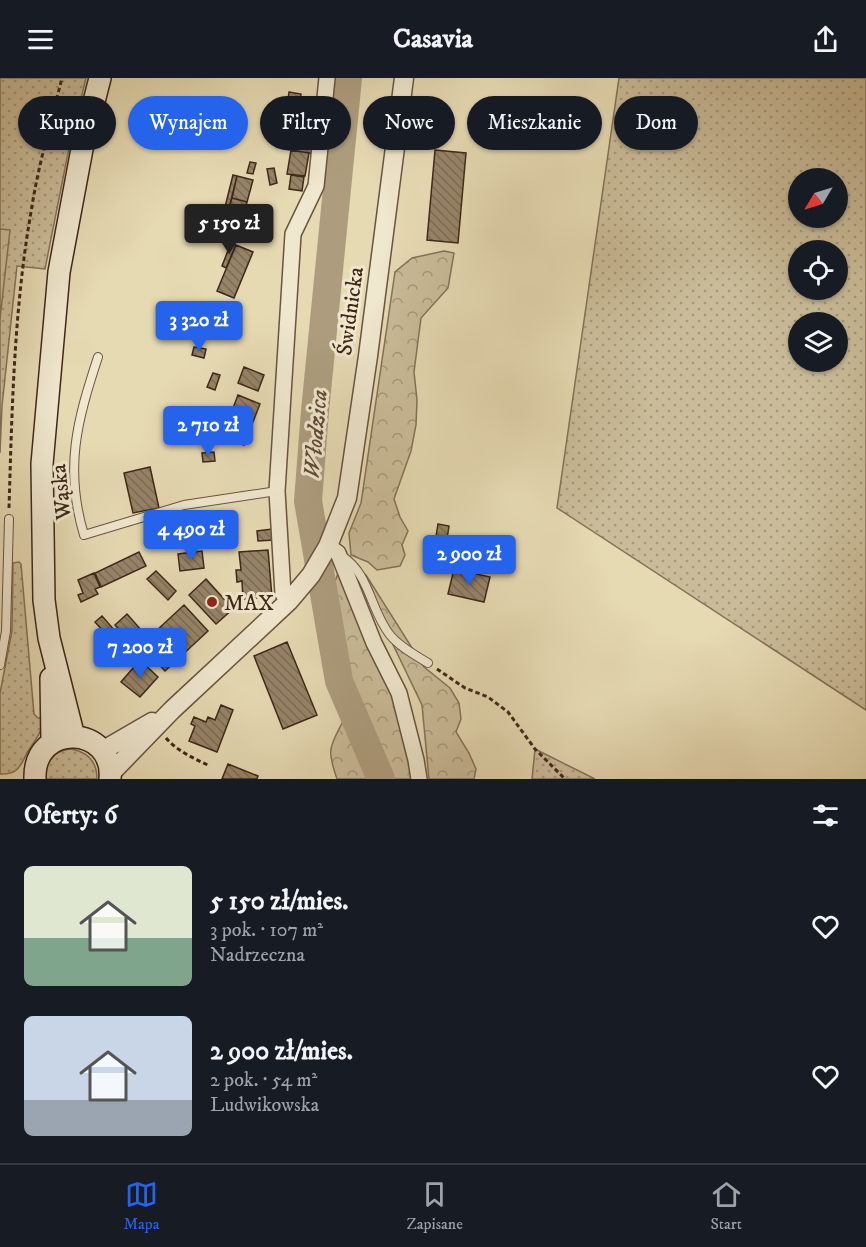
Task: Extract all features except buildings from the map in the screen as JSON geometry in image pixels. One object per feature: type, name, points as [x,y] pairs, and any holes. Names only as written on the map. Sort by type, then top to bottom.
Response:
[{"type":"main road","points":[[52,742],[49,638],[44,600],[42,464],[59,272],[82,149],[100,78]]},
{"type":"main road","points":[[49,638],[74,737]]},
{"type":"main road","points":[[35,779],[38,759],[44,749],[52,742],[74,737],[88,740],[102,751],[107,757],[110,776]]},
{"type":"street","points":[[289,601],[283,594],[277,491],[293,234],[316,186],[327,78]]},
{"type":"street","name":"Świdnicka","points":[[172,710],[289,601],[331,550],[347,498],[404,78]]},
{"type":"street","points":[[331,550],[399,693],[419,779]]},
{"type":"street","points":[[110,776],[172,710]]},
{"type":"street","points":[[102,751],[172,710]]},
{"type":"lane","name":"Wąska","points":[[98,357],[82,407],[72,464],[77,513],[84,535],[184,505],[277,491]]},
{"type":"lane","points":[[0,665],[6,631],[9,519]]},
{"type":"lane","points":[[331,550],[351,561],[363,578],[390,636],[408,651],[428,663]]},
{"type":"path","points":[[9,519],[14,369],[30,212],[61,79]]},
{"type":"path","points":[[428,663],[465,688],[488,697],[508,712],[535,749],[565,779]]},
{"type":"path","points":[[156,727],[170,743],[210,766]]},
{"type":"green space","points":[[0,78],[86,78],[82,96],[18,96],[18,150],[69,150],[45,269],[17,266],[2,406],[0,453]]},
{"type":"green space","points":[[619,78],[866,78],[866,710],[557,508],[614,113],[614,150],[698,150],[698,96],[616,96]]},
{"type":"green space","points":[[0,229],[10,230],[0,319]]},
{"type":"green space","points":[[444,251],[454,253],[448,288],[421,318],[414,372],[417,400],[416,425],[411,451],[394,499],[408,531],[402,545],[405,555],[400,566],[377,570],[368,562],[351,555],[349,533],[361,503],[395,272],[412,258]]},
{"type":"green space","points":[[19,562],[34,714],[38,718],[44,718],[39,734],[20,767],[7,774],[0,774],[0,693],[12,631],[13,563]]},
{"type":"green space","points":[[353,565],[366,575],[424,667],[450,688],[459,703],[461,719],[456,732],[476,769],[474,779],[429,779],[422,705]]},
{"type":"green space","points":[[340,568],[406,711],[412,779],[393,779],[351,681],[334,584]]},
{"type":"green space","points":[[344,719],[371,779],[337,779],[331,760],[331,748]]},
{"type":"green space","points":[[71,749],[87,755],[93,763],[97,779],[45,779],[47,767],[52,758],[59,752]]},
{"type":"green space","points":[[535,749],[595,779],[532,779]]},
{"type":"waterway","name":"Włodzica","points":[[348,78],[308,501],[339,681],[381,779]]},
{"type":"place","name":"MAX","points":[[212,602]]}]
